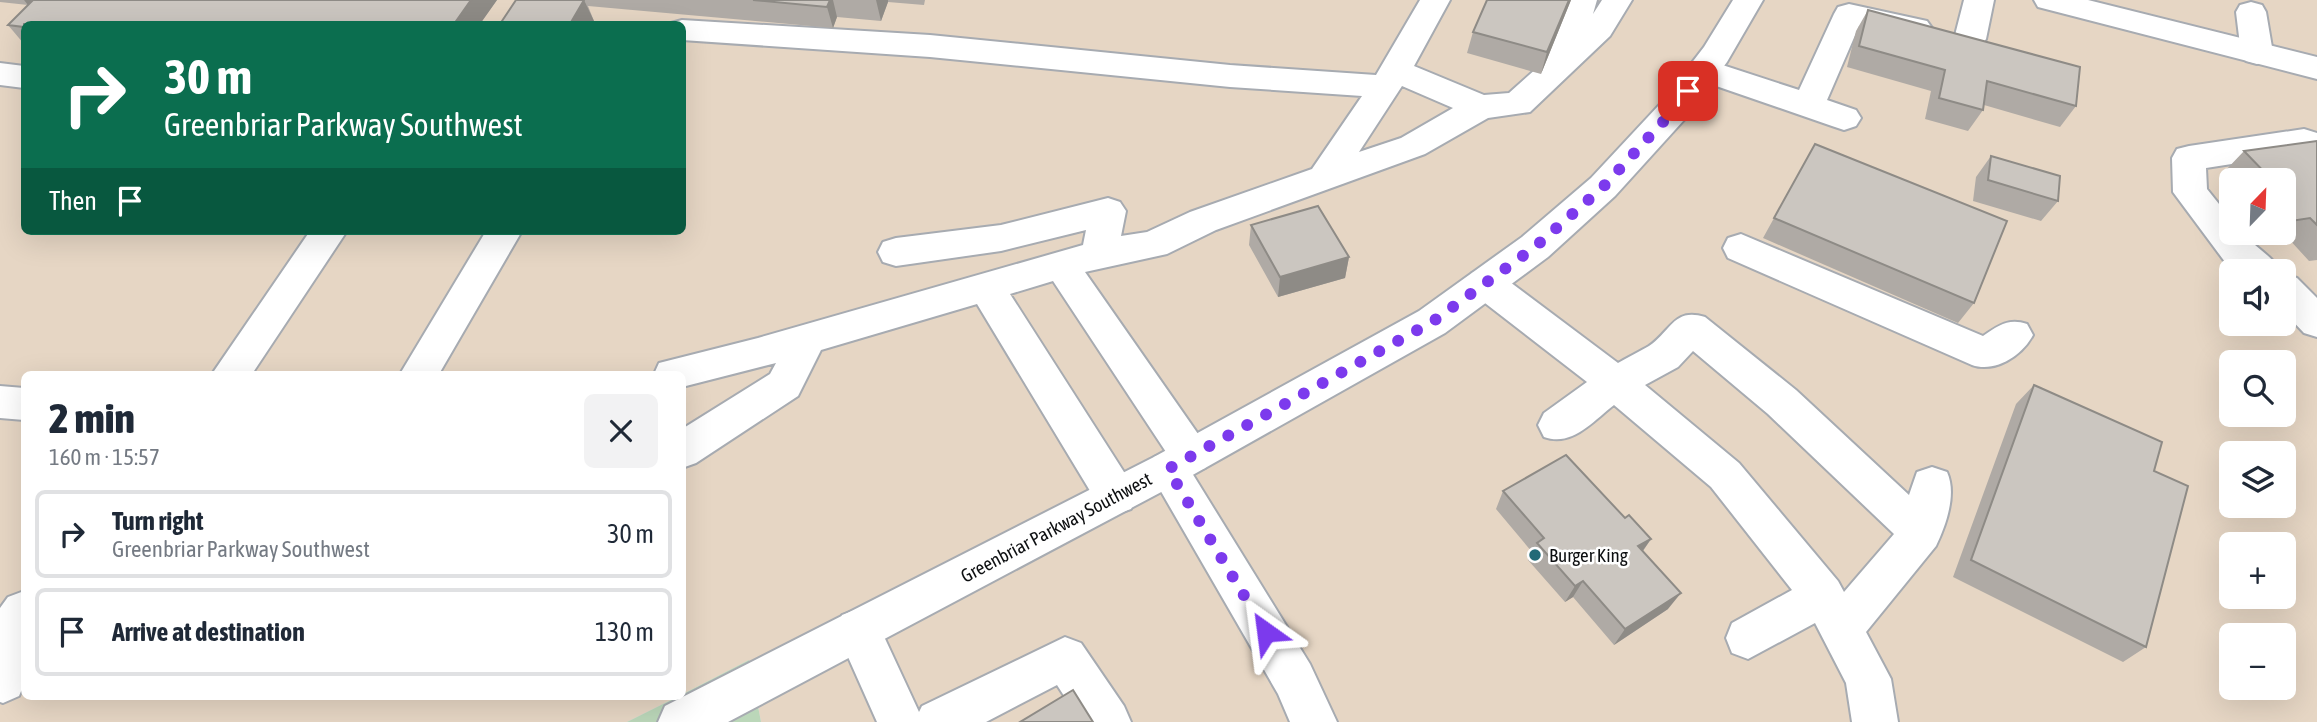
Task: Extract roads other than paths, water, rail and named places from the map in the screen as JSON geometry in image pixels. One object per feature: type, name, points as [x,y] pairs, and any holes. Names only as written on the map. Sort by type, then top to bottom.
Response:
[{"type":"main road","points":[[1325,177],[1390,79],[1435,0]]},
{"type":"main road","points":[[1560,65],[1582,0]]},
{"type":"main road","points":[[686,30],[930,46],[1230,76],[1390,79],[1480,107],[1518,104],[1599,29],[1617,0]]},
{"type":"main road","name":"Greenbriar Parkway Southwest","points":[[681,722],[1116,496],[1432,322],[1535,247],[1603,187],[1672,112],[1704,71],[1748,0]]},
{"type":"main road","points":[[1808,106],[1849,14],[1983,43],[1979,0]]},
{"type":"main road","points":[[2049,0],[2094,6],[2317,68]]},
{"type":"main road","points":[[2251,12],[2257,53]]},
{"type":"main road","points":[[1704,71],[1844,118]]},
{"type":"main road","points":[[0,74],[21,77]]},
{"type":"main road","points":[[684,371],[807,339],[1099,254],[1154,244],[1203,222],[1413,146],[1480,107]]},
{"type":"main road","points":[[2245,259],[2190,192],[2189,158],[2310,143]]},
{"type":"main road","points":[[897,252],[1000,238],[1108,211],[1099,254]]},
{"type":"main road","points":[[233,371],[326,235]]},
{"type":"main road","points":[[421,371],[502,235]]},
{"type":"main road","points":[[1741,248],[1986,354],[2014,335]]},
{"type":"main road","points":[[1061,265],[1179,462],[1314,722]]},
{"type":"main road","points":[[1485,283],[1615,383],[1725,475],[1832,612],[1868,679],[1875,722]]},
{"type":"main road","points":[[986,287],[1116,496]]},
{"type":"main road","points":[[2296,300],[2317,322]]},
{"type":"main road","points":[[1558,425],[1615,383],[1664,356],[1692,328],[1782,402],[1921,533]]},
{"type":"main road","points":[[686,448],[784,385],[807,339]]},
{"type":"main road","points":[[0,402],[21,404]]},
{"type":"main road","points":[[1748,638],[1832,612],[1921,533],[1932,485]]},
{"type":"main road","points":[[1,659],[21,617]]},
{"type":"main road","points":[[858,630],[901,722]]},
{"type":"main road","points":[[938,722],[1065,658],[1108,722]]},
{"type":"place","name":"Burger King","points":[[1535,555]]}]
